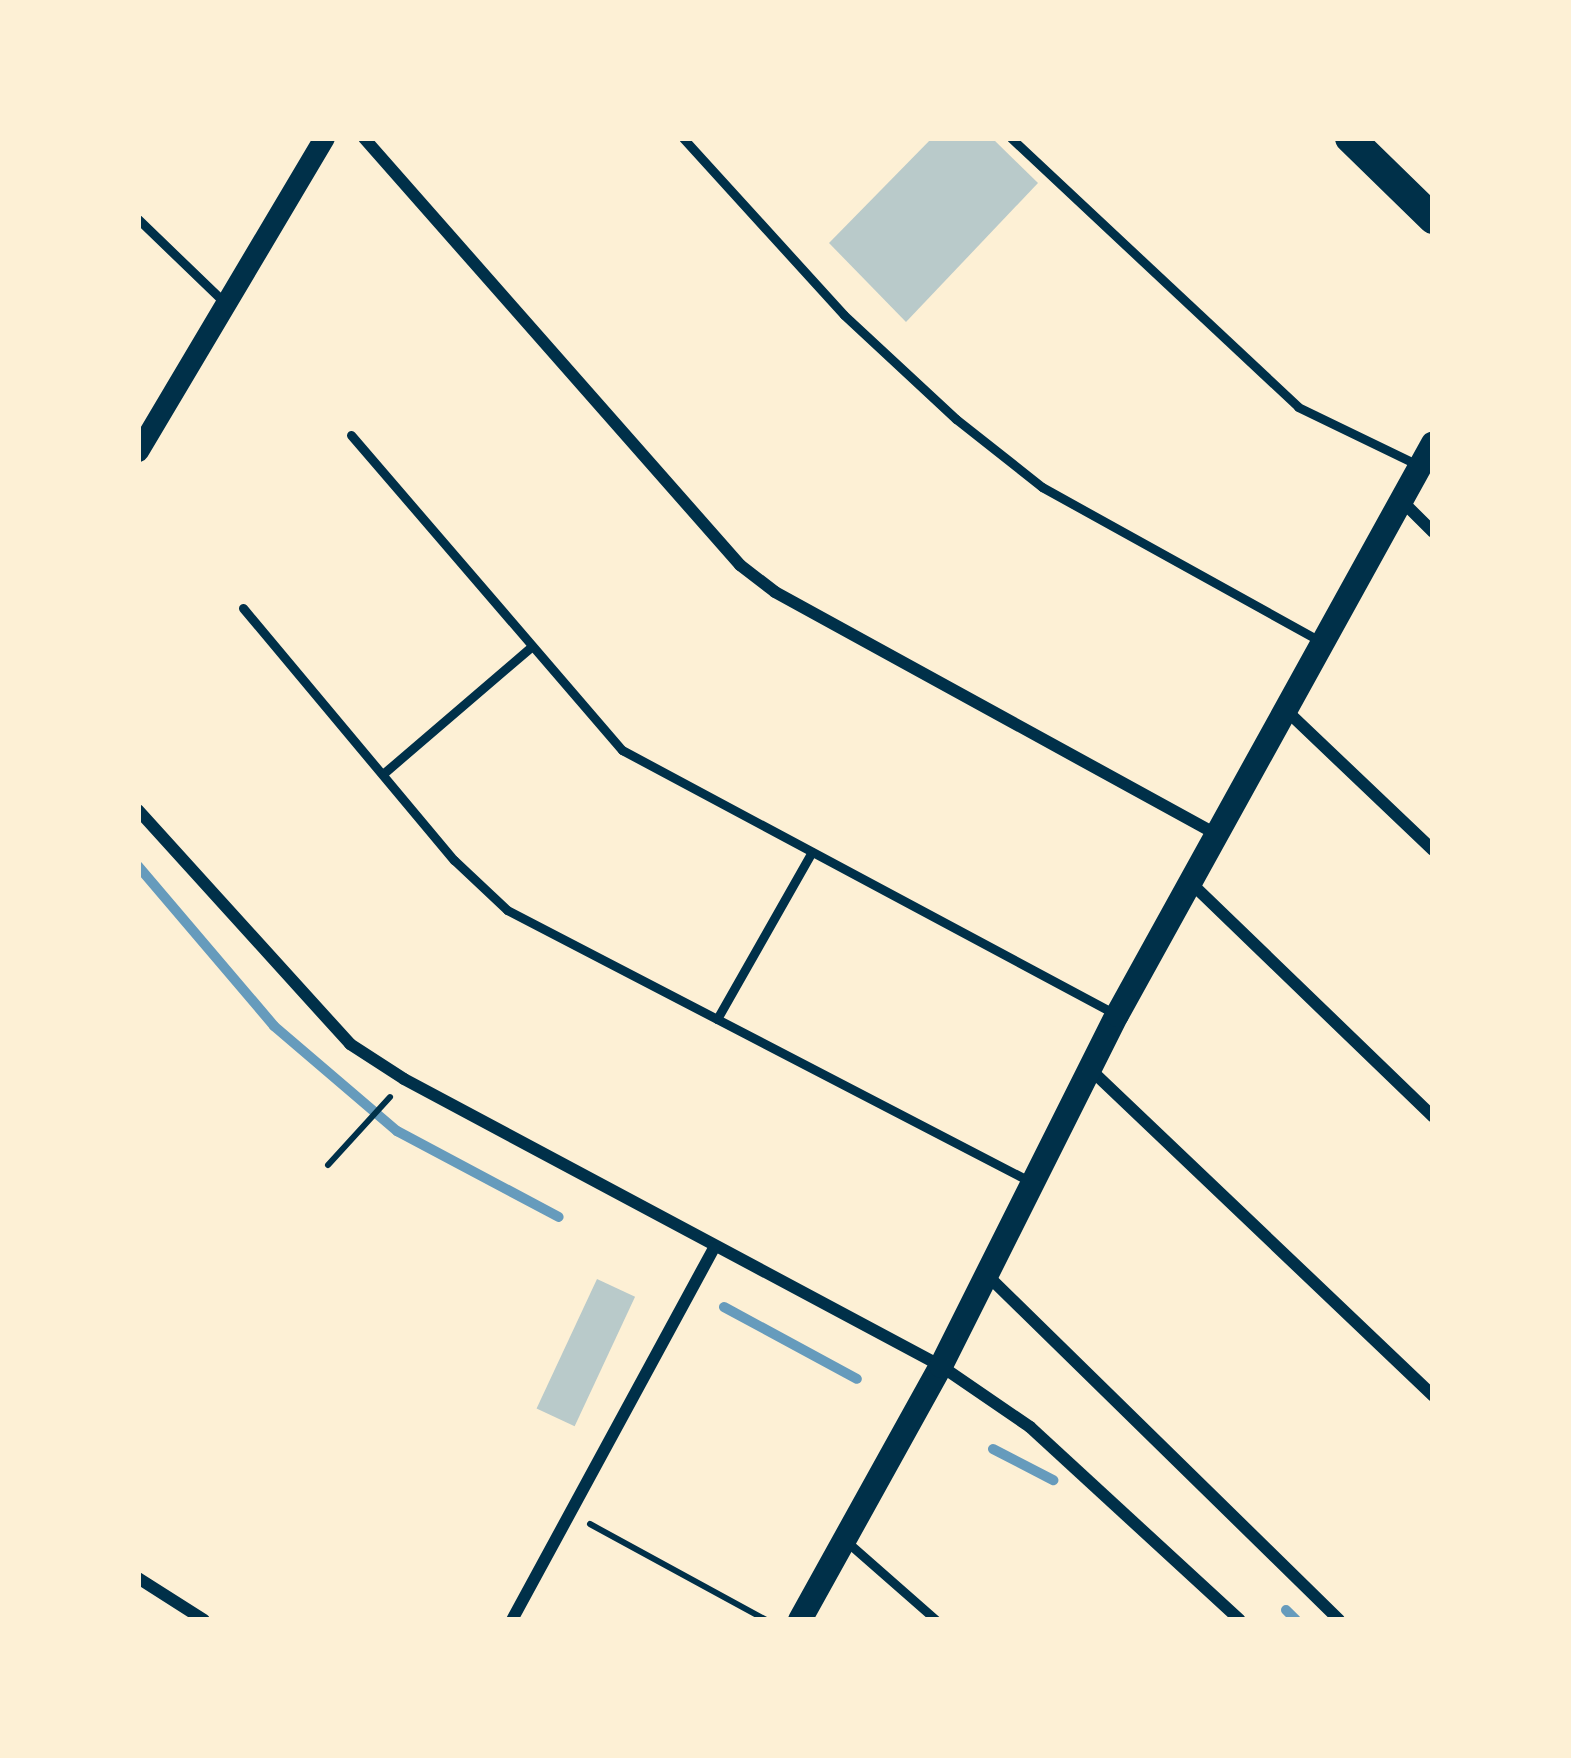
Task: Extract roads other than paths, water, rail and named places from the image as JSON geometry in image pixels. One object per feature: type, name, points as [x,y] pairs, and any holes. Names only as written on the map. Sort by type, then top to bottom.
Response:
[{"type":"main road","points":[[1350,138],[1433,219]]},
{"type":"main road","points":[[800,1620],[941,1366],[1117,1015],[1427,455]]},
{"type":"street","points":[[138,452],[324,138]]},
{"type":"street","points":[[364,138],[740,565],[775,592],[1217,834]]},
{"type":"street","points":[[1402,501],[1433,532]]},
{"type":"street","points":[[1288,712],[1433,850]]},
{"type":"street","points":[[138,810],[350,1044],[404,1079],[714,1248],[941,1366],[1030,1427],[1240,1620]]},
{"type":"street","points":[[1190,882],[1433,1117]]},
{"type":"street","points":[[1089,1068],[1433,1396]]},
{"type":"street","points":[[512,1620],[714,1248]]},
{"type":"street","points":[[987,1275],[1339,1620]]},
{"type":"street","points":[[138,1578],[204,1620]]},
{"type":"lane","points":[[683,138],[844,315],[956,419],[1042,487],[1325,644]]},
{"type":"lane","points":[[1011,138],[1298,407],[1427,455]]},
{"type":"lane","points":[[138,219],[224,302]]},
{"type":"lane","points":[[351,435],[622,750],[1117,1015]]},
{"type":"lane","points":[[243,608],[454,860],[507,910],[1031,1182]]},
{"type":"lane","points":[[384,772],[531,647]]},
{"type":"lane","points":[[717,1019],[812,852]]},
{"type":"lane","points":[[847,1540],[936,1620]]},
{"type":"waterway","points":[[138,866],[274,1026],[397,1131],[559,1217]]},
{"type":"waterway","points":[[724,1307],[857,1379]]},
{"type":"waterway","points":[[993,1449],[1053,1480]]},
{"type":"waterway","points":[[1286,1610],[1296,1620]]}]
